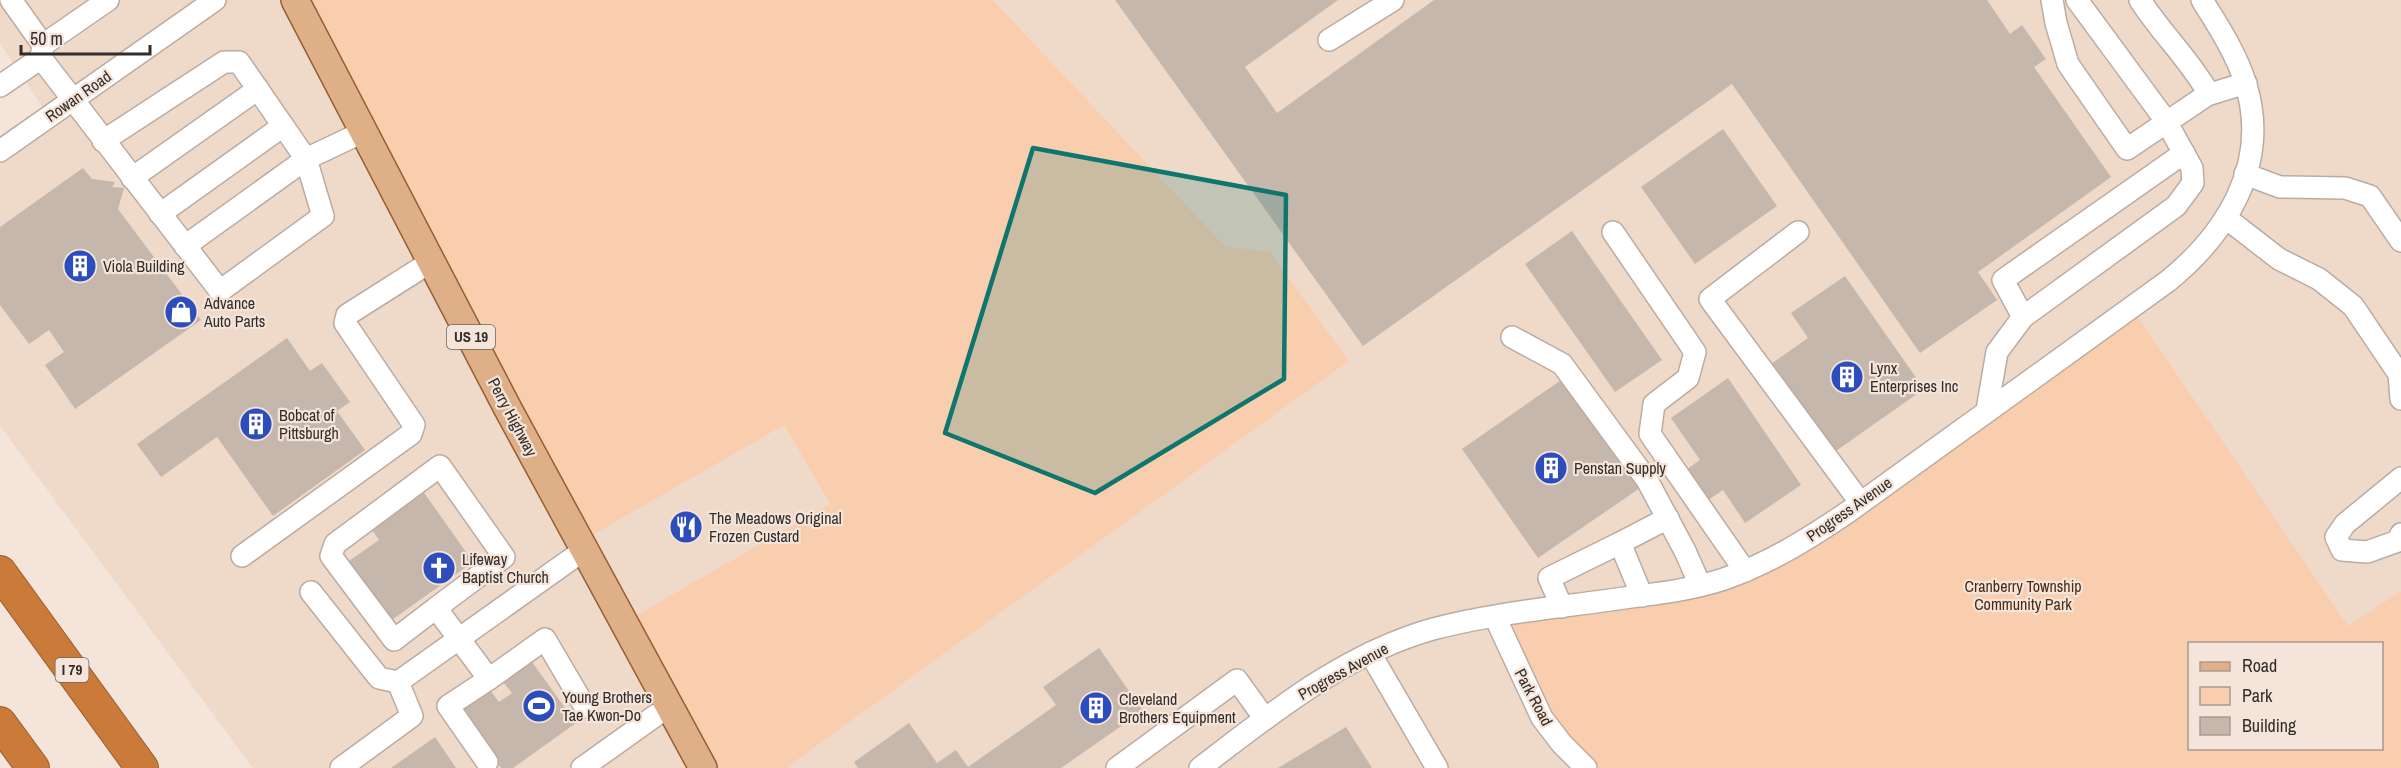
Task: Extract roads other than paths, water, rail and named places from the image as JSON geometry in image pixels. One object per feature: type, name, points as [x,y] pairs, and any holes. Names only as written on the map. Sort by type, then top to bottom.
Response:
[{"type":"highway","name":"I 79","points":[[0,572],[142,768]]},
{"type":"highway","points":[[0,723],[33,768]]},
{"type":"main road","name":"Perry Highway","points":[[295,0],[584,550],[703,768]]},
{"type":"street","points":[[11,0],[72,100],[103,141],[220,291],[323,216],[306,159],[239,62],[224,62],[103,141]]},
{"type":"street","points":[[0,86],[108,0]]},
{"type":"street","name":"Rowan Road","points":[[0,151],[215,0]]},
{"type":"street","points":[[1329,40],[1393,0]]},
{"type":"street","points":[[2052,0],[2055,23],[2068,64],[2127,149],[2209,94],[2246,83]]},
{"type":"street","points":[[1986,410],[1997,352],[2023,317],[2176,206],[2193,183],[2192,168],[2166,121],[2077,0]]},
{"type":"street","points":[[2140,0],[2172,45],[2198,74],[2209,94]]},
{"type":"street","name":"Progress Avenue","points":[[1200,768],[1325,677],[1370,653],[1432,630],[1495,617],[1642,596],[1700,585],[1745,571],[1789,551],[2168,281],[2197,256],[2226,218],[2246,174],[2250,158],[2253,130],[2251,102],[2246,83],[2228,42],[2202,0]]},
{"type":"street","points":[[132,178],[258,89]]},
{"type":"street","points":[[160,214],[283,126]]},
{"type":"street","points":[[185,246],[306,159],[365,131]]},
{"type":"street","points":[[2023,317],[2003,280],[2184,153]]},
{"type":"street","points":[[2246,174],[2280,187],[2345,188],[2370,196],[2401,241]]},
{"type":"street","points":[[2226,218],[2279,259],[2319,279],[2353,306],[2399,374],[2401,399]]},
{"type":"street","points":[[1613,232],[1695,352],[1688,378],[1654,404],[1650,434],[1745,571]]},
{"type":"street","points":[[1798,232],[1710,299],[1860,502]]},
{"type":"street","points":[[242,556],[411,434],[414,425],[345,323],[347,315],[432,261]]},
{"type":"street","points":[[1512,337],[1562,364],[1647,480],[1685,551],[1700,585]]},
{"type":"street","points":[[440,466],[504,557],[436,608],[394,640],[331,556],[335,544],[440,466]]},
{"type":"street","points":[[2401,478],[2345,524],[2336,537],[2342,550],[2367,552],[2398,541],[2401,534]]},
{"type":"street","points":[[1562,607],[1549,579],[1668,518]]},
{"type":"street","points":[[1620,543],[1642,596]]},
{"type":"street","points":[[312,592],[379,678],[398,682],[584,550]]},
{"type":"street","points":[[436,608],[489,679]]},
{"type":"street","name":"Park Road","points":[[1495,617],[1542,718],[1562,744],[1586,768]]},
{"type":"street","points":[[487,762],[448,706],[545,639],[585,707]]},
{"type":"street","points":[[1370,653],[1437,768]]},
{"type":"street","points":[[1117,768],[1237,680],[1265,719]]},
{"type":"street","points":[[341,768],[411,716],[398,682]]},
{"type":"street","points":[[582,768],[669,706]]},
{"type":"place","name":"Viola Building","points":[[80,266]]},
{"type":"place","name":"Advance Auto Parts","points":[[181,312]]},
{"type":"place","name":"Lynx Enterprises Inc","points":[[1847,377]]},
{"type":"place","name":"Bobcat of Pittsburgh","points":[[256,424]]},
{"type":"place","name":"Penstan Supply","points":[[1551,468]]},
{"type":"place","name":"The Meadows Original Frozen Custard","points":[[686,527]]},
{"type":"place","name":"Lifeway Baptist Church","points":[[439,568]]},
{"type":"place","name":"Young Brothers Tae Kwon-Do","points":[[539,706]]},
{"type":"place","name":"Cleveland Brothers Equipment","points":[[1096,708]]},
{"type":"park label","name":"Cranberry Township Community Park","points":[[2023,595]]}]
